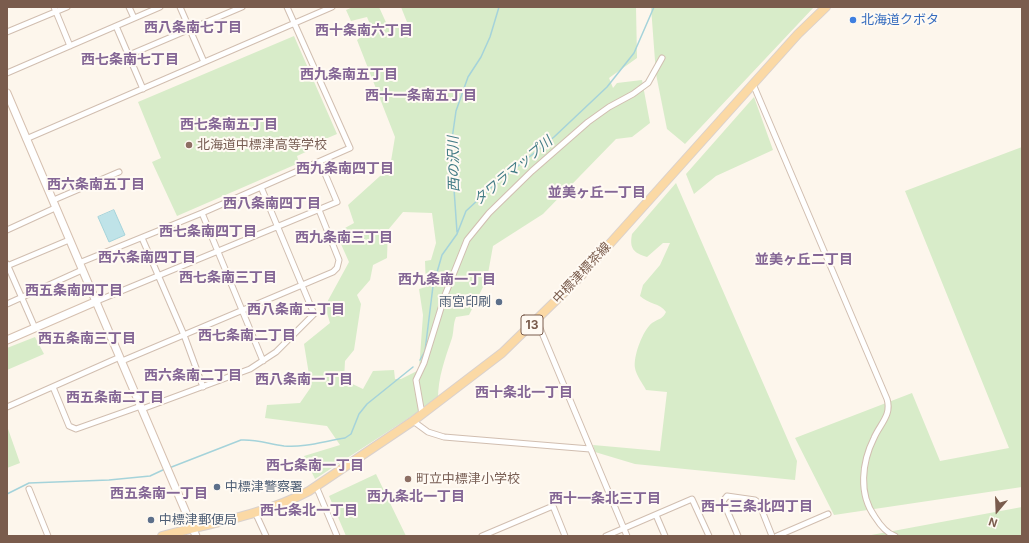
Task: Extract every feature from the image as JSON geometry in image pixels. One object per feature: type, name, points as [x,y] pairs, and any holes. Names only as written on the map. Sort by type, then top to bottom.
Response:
[{"type":"main road","name":"中標津標茶線","points":[[162,536],[195,532],[292,500],[316,486],[413,421],[502,354],[580,277],[798,34],[826,7]]},
{"type":"main road","points":[[7,93],[195,532]]},
{"type":"main road","points":[[7,340],[96,301]]},
{"type":"street","points":[[7,32],[55,9],[67,7]]},
{"type":"street","points":[[129,7],[134,18]]},
{"type":"street","points":[[7,73],[160,7]]},
{"type":"street","points":[[180,7],[204,62]]},
{"type":"street","points":[[129,55],[242,7]]},
{"type":"street","points":[[79,263],[202,213],[350,148],[288,7]]},
{"type":"street","points":[[26,139],[332,7]]},
{"type":"street","points":[[55,9],[70,46]]},
{"type":"street","points":[[116,26],[143,88]]},
{"type":"street","points":[[422,414],[416,380],[426,359],[445,295],[467,240],[489,213],[532,171],[588,122],[609,107],[648,84],[662,58]]},
{"type":"street","points":[[753,84],[888,401],[887,414],[874,437],[866,458],[864,480],[867,501],[871,511],[884,529],[895,536]]},
{"type":"street","points":[[96,301],[337,202],[320,162]]},
{"type":"street","points":[[56,199],[119,172]]},
{"type":"street","points":[[53,387],[69,426],[76,429],[203,387],[250,369],[276,352],[314,314],[261,187]]},
{"type":"street","points":[[7,230],[55,208]]},
{"type":"street","points":[[7,408],[53,387],[184,335],[333,272],[339,264],[339,260],[319,210]]},
{"type":"street","points":[[202,213],[263,361]]},
{"type":"street","points":[[142,238],[184,335],[203,387]]},
{"type":"street","points":[[35,328],[7,265],[69,240]]},
{"type":"street","points":[[7,304],[82,270]]},
{"type":"street","points":[[537,321],[627,536]]},
{"type":"street","points":[[413,421],[428,432],[444,437],[590,449]]},
{"type":"street","points":[[316,486],[337,536]]},
{"type":"street","points":[[28,489],[48,536]]},
{"type":"street","points":[[738,536],[723,501],[727,496],[755,500],[759,503],[772,536]]},
{"type":"street","points":[[606,536],[692,499],[709,536]]},
{"type":"street","points":[[482,536],[553,506],[565,536]]},
{"type":"street","points":[[255,512],[266,536]]},
{"type":"street","points":[[656,514],[665,536]]},
{"type":"street","points":[[777,536],[828,514]]},
{"type":"green space","points":[[353,7],[379,7],[389,29],[407,22],[401,7],[636,7],[637,58],[609,78],[613,88],[617,83],[642,80],[650,123],[632,137],[616,139],[543,214],[493,246],[487,279],[469,315],[456,317],[452,338],[444,361],[438,391],[438,399],[315,479],[304,456],[340,445],[327,426],[265,418],[267,405],[300,403],[311,387],[304,344],[330,323],[325,306],[349,262],[336,233],[354,223],[348,205],[390,167],[395,137],[357,40],[372,29],[367,17],[351,21],[346,10]],"holes":[[[403,212],[432,213],[436,243],[431,260],[425,261],[426,287],[419,289],[423,315],[419,370],[401,379],[395,379],[394,370],[373,371],[363,389],[344,380],[345,361],[354,350],[361,304],[357,295],[370,280],[373,265],[387,258],[388,230]]]},
{"type":"green space","points":[[651,7],[814,7],[685,144],[667,129],[656,74]]},
{"type":"green space","points":[[294,36],[337,134],[309,146],[310,150],[297,156],[299,163],[177,216],[152,162],[161,158],[138,102]]},
{"type":"green space","points":[[754,97],[773,150],[716,176],[694,194],[686,174]]},
{"type":"green space","points":[[1022,147],[1022,487],[834,515],[795,438],[912,393],[940,461],[1009,448],[905,191]]},
{"type":"green space","points":[[676,183],[797,461],[795,480],[635,464],[595,452],[593,445],[660,451],[667,392],[646,390],[637,374],[635,363],[637,350],[645,331],[652,323],[662,318],[666,312],[661,307],[643,299],[640,296],[643,285],[660,265],[670,243],[663,243],[647,257],[634,250],[631,239],[632,234]]},
{"type":"green space","points":[[35,337],[44,354],[7,370],[7,348]]},
{"type":"green space","points":[[7,426],[20,463],[7,468]]},
{"type":"green space","points":[[376,474],[406,536],[346,536],[329,496]]},
{"type":"green space","points":[[1022,507],[1022,536],[866,536]]},
{"type":"water","points":[[114,210],[125,235],[109,242],[98,217]]},
{"type":"waterway","name":"西の沢川","points":[[457,232],[451,146],[456,111],[468,77],[481,57],[490,37],[499,7]]},
{"type":"waterway","name":"タワラマップ川","points":[[420,360],[425,351],[433,286],[442,255],[457,234],[466,211],[492,187],[554,137],[607,87],[634,53],[654,7]]},
{"type":"waterway","name":"タワラマップ川","points":[[169,468],[241,440],[252,440],[292,446],[307,445],[345,438],[351,434],[359,414],[367,404],[413,367]]},
{"type":"waterway","name":"タワラマップ川","points":[[7,494],[29,483],[109,480],[150,476],[165,469]]},
{"type":"place","name":"北海道クボタ","points":[[853,20]]},
{"type":"place","name":"北海道中標津高等学校","points":[[189,145]]},
{"type":"place","name":"雨宮印刷","points":[[499,302]]},
{"type":"place","name":"町立中標津小学校","points":[[408,479]]},
{"type":"place","name":"中標津警察署","points":[[217,487]]},
{"type":"place","name":"中標津郵便局","points":[[151,520]]},
{"type":"district","name":"西八条南七丁目","points":[[193,28]]},
{"type":"district","name":"西十条南六丁目","points":[[364,31]]},
{"type":"district","name":"西七条南七丁目","points":[[130,60]]},
{"type":"district","name":"西九条南五丁目","points":[[349,75]]},
{"type":"district","name":"西十一条南五丁目","points":[[421,96]]},
{"type":"district","name":"西七条南五丁目","points":[[229,125]]},
{"type":"district","name":"西九条南四丁目","points":[[345,169]]},
{"type":"district","name":"西六条南五丁目","points":[[96,185]]},
{"type":"district","name":"並美ヶ丘一丁目","points":[[597,193]]},
{"type":"district","name":"西八条南四丁目","points":[[272,204]]},
{"type":"district","name":"西七条南四丁目","points":[[208,232]]},
{"type":"district","name":"西九条南三丁目","points":[[344,238]]},
{"type":"district","name":"西六条南四丁目","points":[[147,258]]},
{"type":"district","name":"並美ヶ丘二丁目","points":[[804,260]]},
{"type":"district","name":"西七条南三丁目","points":[[228,278]]},
{"type":"district","name":"西九条南一丁目","points":[[447,280]]},
{"type":"district","name":"西五条南四丁目","points":[[74,291]]},
{"type":"district","name":"西八条南二丁目","points":[[296,310]]},
{"type":"district","name":"西七条南二丁目","points":[[247,336]]},
{"type":"district","name":"西五条南三丁目","points":[[87,339]]},
{"type":"district","name":"西六条南二丁目","points":[[193,376]]},
{"type":"district","name":"西八条南一丁目","points":[[304,380]]},
{"type":"district","name":"西十条北一丁目","points":[[524,393]]},
{"type":"district","name":"西五条南二丁目","points":[[115,398]]},
{"type":"district","name":"西七条南一丁目","points":[[315,466]]},
{"type":"district","name":"西五条南一丁目","points":[[159,494]]},
{"type":"district","name":"西九条北一丁目","points":[[416,497]]},
{"type":"district","name":"西十一条北三丁目","points":[[605,499]]},
{"type":"district","name":"西十三条北四丁目","points":[[757,507]]},
{"type":"district","name":"西七条北一丁目","points":[[309,511]]}]
